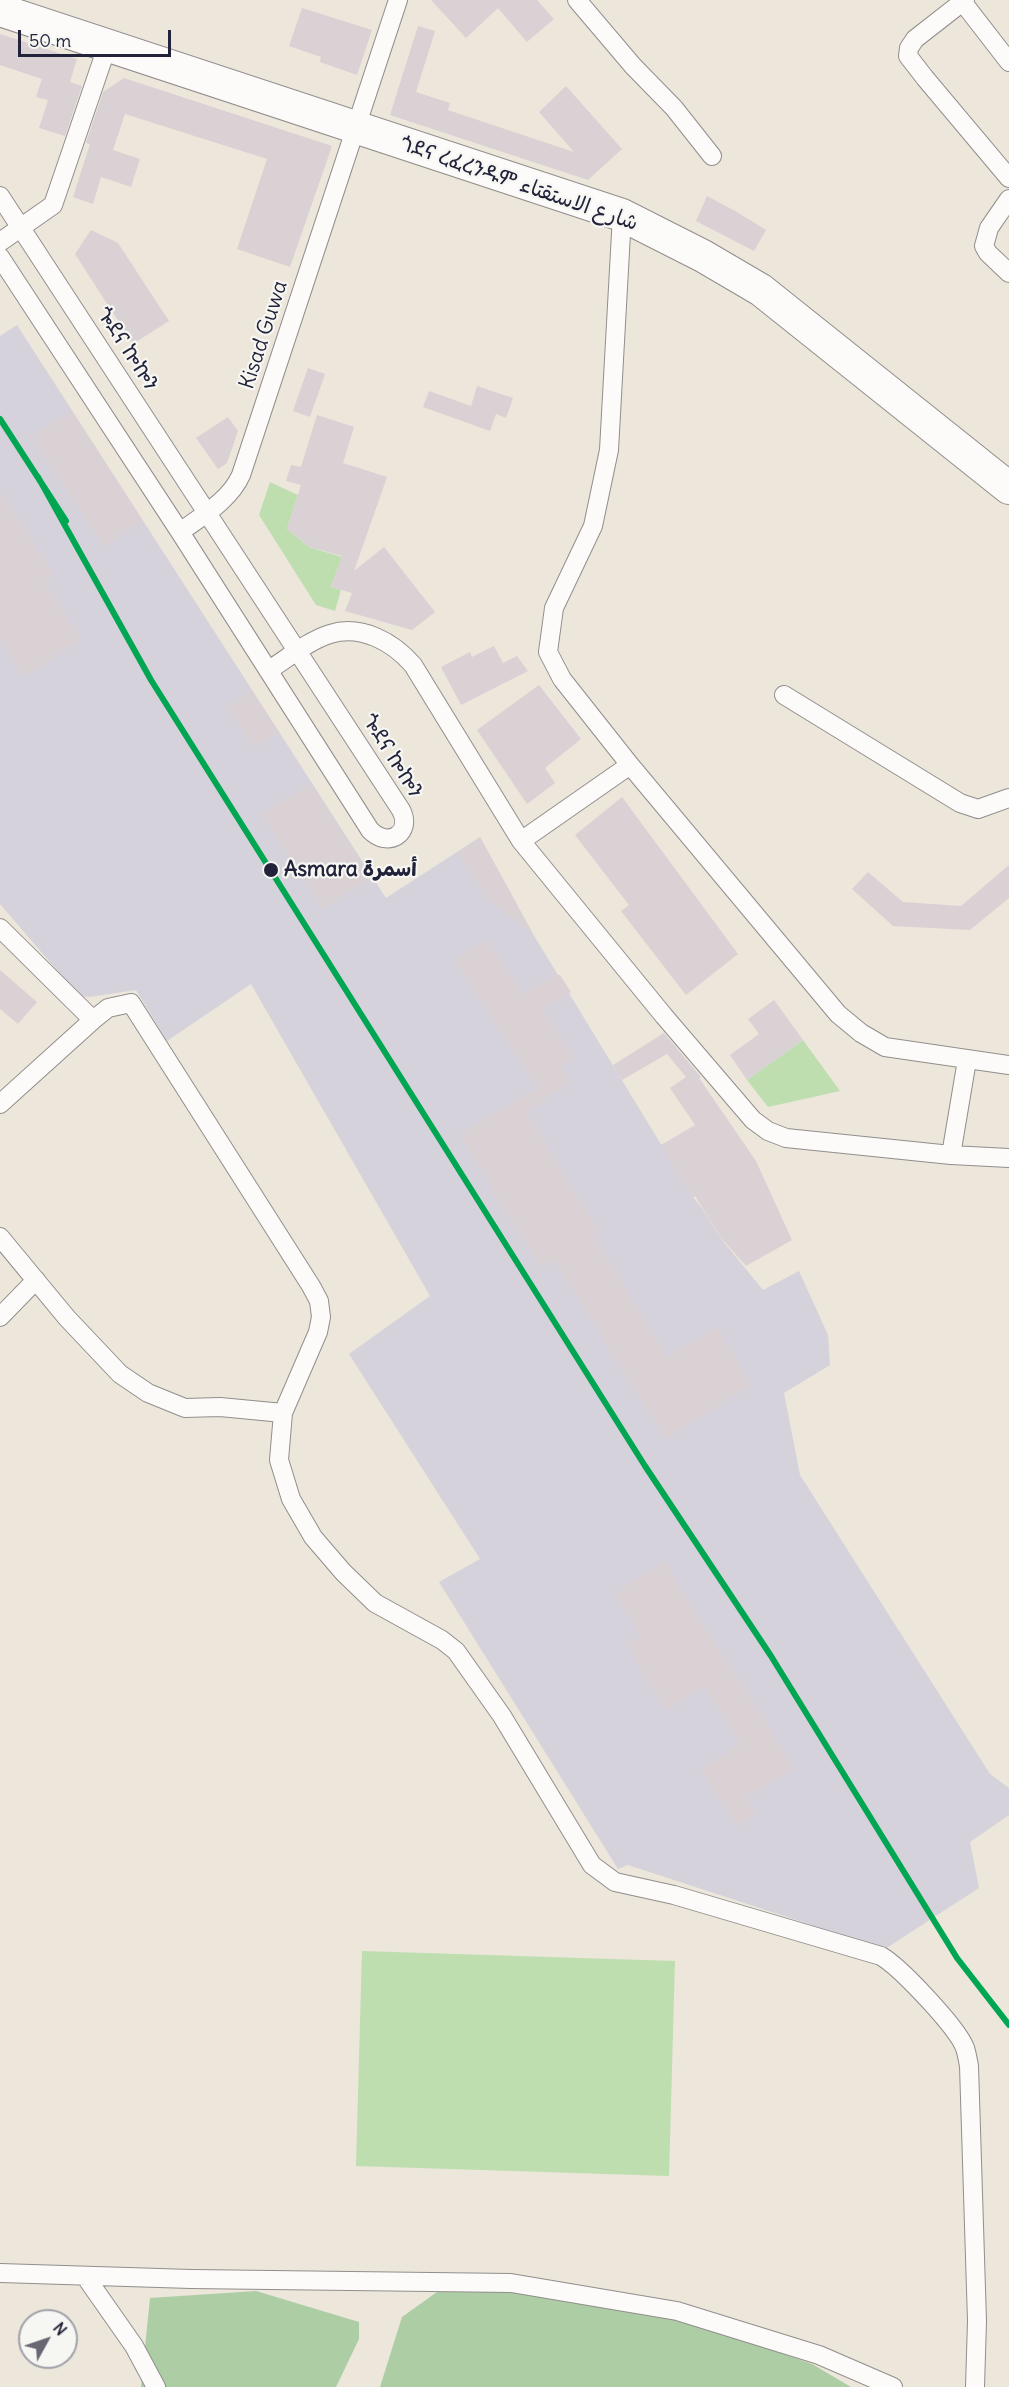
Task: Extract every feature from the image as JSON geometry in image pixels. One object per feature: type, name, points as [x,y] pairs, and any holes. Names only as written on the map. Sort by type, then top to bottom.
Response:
[{"type":"highway","name":"ጎደና ረፈረንዱም شارع الاستقتاء","points":[[0,10],[622,215],[703,256],[761,290],[1009,488]]},
{"type":"street","name":"Kisad Guwa","points":[[180,532],[228,495],[241,475],[398,0]]},
{"type":"street","points":[[577,0],[633,66],[674,108],[712,156]]},
{"type":"street","points":[[1009,62],[963,0],[915,39],[909,48],[908,56],[1009,178]]},
{"type":"street","points":[[0,242],[53,205],[108,44]]},
{"type":"street","name":"ጐደና ኰኰን","points":[[0,196],[401,810],[404,815],[403,827],[396,836],[379,838],[370,830],[180,532],[0,257]]},
{"type":"street","points":[[1009,199],[988,228],[984,246],[988,254],[1009,273]]},
{"type":"street","points":[[622,215],[609,450],[593,526],[554,608],[548,652],[562,679],[630,765],[838,1014],[861,1034],[885,1047],[1009,1065]]},
{"type":"street","points":[[269,670],[297,651],[329,634],[344,631],[362,633],[381,639],[399,649],[413,665],[521,841],[672,1025],[753,1120],[768,1131],[786,1138],[951,1155],[1009,1158]]},
{"type":"street","points":[[784,695],[960,803],[978,809],[1009,798]]},
{"type":"street","points":[[521,841],[630,765]]},
{"type":"street","points":[[0,928],[93,1020]]},
{"type":"street","points":[[0,1104],[108,1008],[131,1003],[319,1301],[321,1317],[318,1332],[283,1413],[279,1460],[291,1499],[313,1537],[375,1603],[442,1640],[456,1651],[502,1716],[592,1865],[615,1882],[674,1895],[881,1956],[892,1962],[906,1975],[959,2036],[966,2049],[969,2066],[977,2320],[975,2387]]},
{"type":"street","points":[[951,1155],[967,1060]]},
{"type":"street","points":[[0,1237],[66,1318],[120,1374],[148,1393],[185,1408],[220,1407],[283,1413]]},
{"type":"street","points":[[0,1317],[36,1280]]},
{"type":"street","points":[[0,2273],[522,2284],[677,2311],[819,2355],[893,2387]]},
{"type":"street","points":[[85,2276],[134,2346],[156,2387]]},
{"type":"shaded area","points":[[17,325],[386,898],[480,837],[533,934],[693,1197],[723,1241],[763,1290],[799,1271],[828,1335],[830,1365],[784,1393],[800,1475],[990,1774],[1009,1788],[1009,1815],[970,1842],[979,1888],[885,1949],[628,1865],[618,1869],[439,1582],[480,1559],[349,1354],[430,1296],[251,984],[167,1041],[136,990],[90,997],[79,996],[0,904],[0,336]]},
{"type":"green space","points":[[270,482],[298,495],[287,529],[309,547],[342,557],[331,587],[341,590],[335,611],[316,605],[259,515]]},
{"type":"green space","points":[[803,1040],[840,1091],[768,1107],[747,1080]]},
{"type":"green space","points":[[362,1951],[675,1961],[669,2176],[356,2166]]},
{"type":"green space","points":[[492,2285],[664,2312],[812,2364],[851,2387],[380,2387],[402,2317],[437,2292]]},
{"type":"green space","points":[[256,2291],[359,2322],[359,2339],[336,2387],[141,2387],[150,2298]]},
{"type":"building","points":[[431,0],[537,0],[554,19],[527,42],[498,8],[466,38]]},
{"type":"building","points":[[302,8],[372,30],[357,75],[320,62],[321,57],[289,46]]},
{"type":"building","points":[[418,26],[435,31],[416,92],[450,103],[448,110],[574,152],[539,112],[566,86],[622,149],[588,180],[390,115]]},
{"type":"building","points":[[0,34],[77,59],[70,82],[82,86],[65,136],[39,128],[48,100],[36,97],[42,79],[0,65]]},
{"type":"building","points":[[124,78],[332,146],[290,267],[237,249],[267,159],[125,114],[113,150],[140,159],[131,187],[101,177],[93,204],[73,197],[90,144],[86,143],[103,92]]},
{"type":"building","points":[[707,196],[766,230],[754,251],[696,221]]},
{"type":"building","points":[[91,230],[118,243],[169,321],[133,344],[75,254]]},
{"type":"building","points":[[308,368],[325,374],[310,417],[293,411]]},
{"type":"building","points":[[477,386],[513,398],[506,418],[496,414],[490,431],[423,407],[429,391],[471,406]]},
{"type":"building","points":[[72,411],[143,521],[103,547],[32,436]]},
{"type":"building","points":[[317,415],[354,427],[343,463],[387,477],[354,571],[384,547],[435,612],[412,630],[345,611],[352,593],[331,587],[342,556],[309,547],[287,529],[301,485],[286,481],[291,465],[301,467]]},
{"type":"building","points":[[228,417],[238,431],[227,463],[218,469],[196,438]]},
{"type":"building","points":[[0,492],[54,576],[44,583],[81,640],[23,677],[0,641]]},
{"type":"building","points":[[494,646],[503,663],[517,656],[528,671],[461,705],[441,667],[470,652],[472,657]]},
{"type":"building","points":[[539,685],[581,739],[545,768],[555,783],[527,804],[477,730]]},
{"type":"building","points":[[252,691],[279,732],[254,748],[227,707]]},
{"type":"building","points":[[311,783],[372,878],[322,909],[261,814]]},
{"type":"building","points":[[622,797],[738,954],[686,995],[621,911],[629,905],[575,835]]},
{"type":"building","points":[[480,837],[533,934],[488,900],[457,853]]},
{"type":"building","points":[[1009,865],[1009,898],[970,930],[893,926],[852,889],[868,872],[903,902],[961,906]]},
{"type":"building","points":[[487,939],[523,994],[554,975],[560,975],[571,992],[542,1010],[573,1058],[561,1066],[572,1082],[526,1112],[600,1233],[593,1237],[668,1357],[716,1327],[752,1385],[665,1438],[554,1260],[541,1268],[459,1135],[537,1088],[454,961]]},
{"type":"building","points":[[0,970],[37,1002],[18,1024],[0,1009]]},
{"type":"building","points":[[774,1000],[803,1040],[747,1080],[730,1055],[759,1034],[748,1019]]},
{"type":"building","points":[[664,1033],[701,1077],[699,1078],[756,1161],[792,1240],[746,1266],[722,1239],[695,1196],[693,1198],[661,1145],[695,1125],[670,1088],[686,1077],[667,1054],[622,1080],[613,1065]]},
{"type":"building","points":[[664,1562],[794,1768],[746,1798],[756,1814],[736,1826],[700,1769],[740,1744],[704,1686],[667,1710],[626,1645],[641,1636],[614,1594]]},
{"type":"transit line","points":[[0,419],[66,521]]},
{"type":"transit line","points":[[38,477],[151,680],[645,1466],[771,1656],[957,1958],[1009,2025]]},
{"type":"place","name":"Asmara أسمرة","points":[[271,870]]}]
